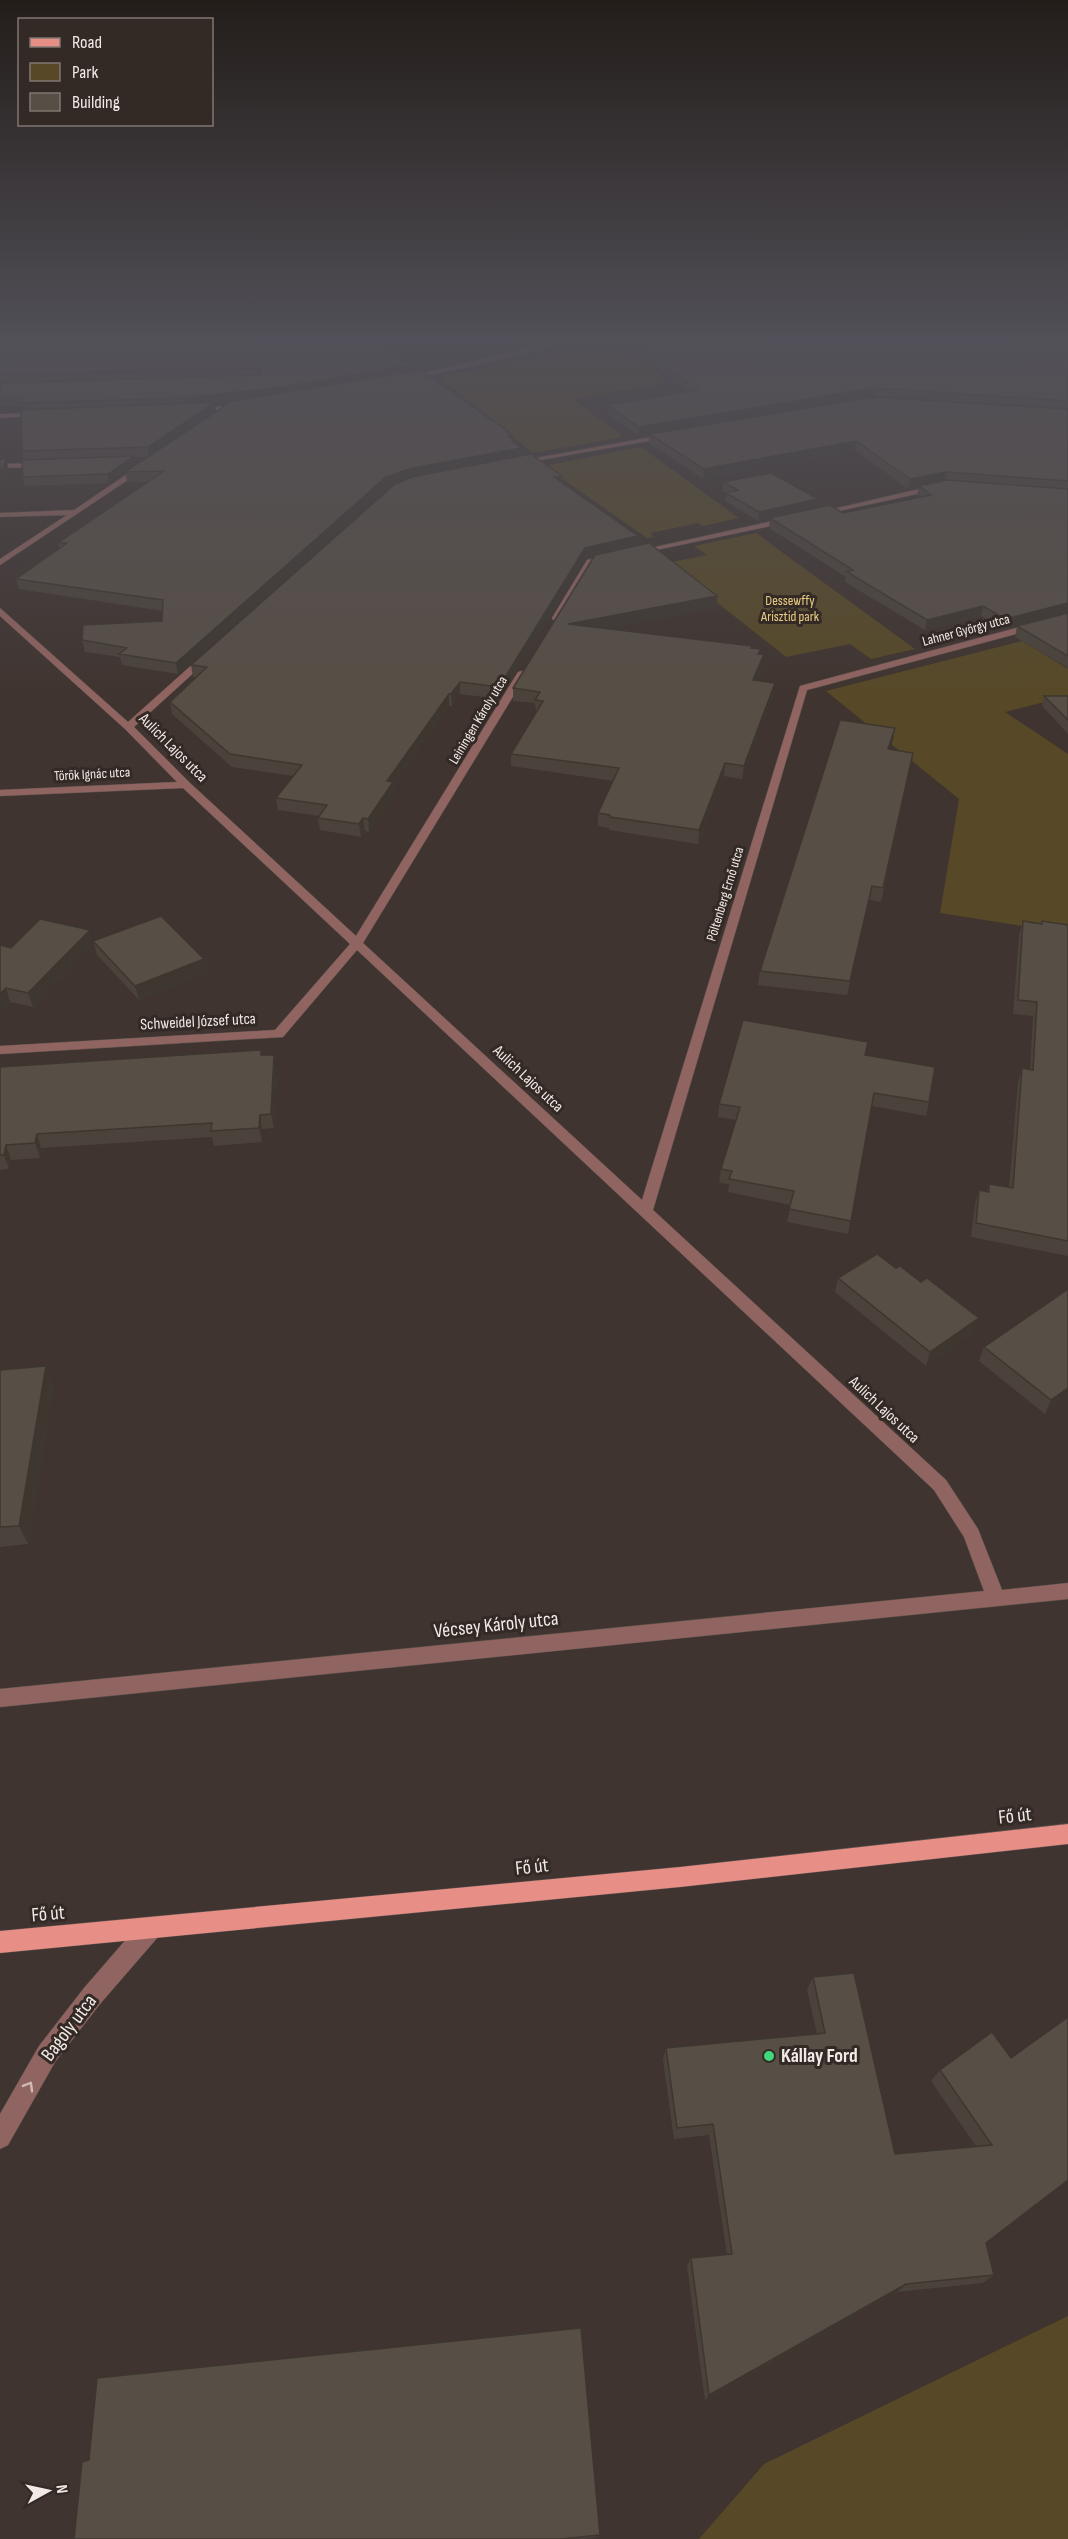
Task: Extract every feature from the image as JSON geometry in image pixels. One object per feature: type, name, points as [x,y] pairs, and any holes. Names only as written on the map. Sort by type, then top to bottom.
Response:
[{"type":"main road","name":"Fő út","points":[[0,1942],[680,1877],[1068,1834]]},
{"type":"street","points":[[0,563],[152,461]]},
{"type":"street","points":[[507,464],[521,461]]},
{"type":"street","points":[[0,466],[47,464]]},
{"type":"street","points":[[808,516],[945,485]]},
{"type":"street","points":[[0,515],[76,512]]},
{"type":"street","points":[[547,632],[590,562],[797,518]]},
{"type":"street","name":"Aulich Lajos utca","points":[[0,611],[128,727],[186,785],[940,1485],[972,1534],[996,1598]]},
{"type":"street","name":"Lahner György utca","points":[[906,660],[1068,617]]},
{"type":"street","points":[[128,727],[216,648]]},
{"type":"street","name":"Pöltenberg Ernő utca","points":[[646,1211],[803,688],[906,660]]},
{"type":"street","name":"Leiningen Károly utca","points":[[357,943],[529,662]]},
{"type":"street","name":"Török Ignác utca","points":[[0,793],[186,785]]},
{"type":"street","name":"Schweidel József utca","points":[[0,1050],[279,1034],[357,943]]},
{"type":"street","name":"Vécsey Károly utca","points":[[0,1698],[1068,1591]]},
{"type":"street","name":"Bagoly utca","points":[[0,2137],[47,2054],[92,1996],[150,1929]]},
{"type":"green space","points":[[567,461],[661,461],[739,518],[703,526],[698,523],[650,533],[654,537],[647,538],[544,466]]},
{"type":"green space","name":"Dessewffy Arisztid park","points":[[756,533],[915,649],[871,659],[850,644],[786,657],[667,563],[707,555],[694,546]]},
{"type":"green space","points":[[1022,641],[1068,669],[1068,696],[1005,712],[1068,754],[1068,933],[940,913],[959,799],[826,691]]},
{"type":"green space","points":[[1068,2316],[1068,2539],[699,2539],[764,2464]]},
{"type":"building","points":[[0,461],[5,461],[0,474]]},
{"type":"building","points":[[22,461],[126,461],[108,474],[23,477]]},
{"type":"building","points":[[141,461],[449,461],[409,469],[386,477],[176,663],[119,654],[127,648],[82,640],[83,625],[162,621],[163,600],[16,579],[67,543],[58,543],[164,471],[125,472]]},
{"type":"building","points":[[492,461],[542,461],[562,476],[554,477],[638,536],[585,548],[499,687],[460,682],[387,781],[393,782],[368,819],[363,818],[359,824],[318,818],[327,805],[276,798],[302,765],[230,754],[170,702],[207,667],[191,665],[395,484],[412,477]]},
{"type":"building","points":[[692,461],[745,461],[704,469]]},
{"type":"building","points":[[885,461],[1068,461],[1068,481],[947,472],[910,479]]},
{"type":"building","points":[[771,473],[818,499],[759,512],[726,493],[738,490],[723,482]]},
{"type":"building","points":[[947,480],[1068,489],[1068,603],[1005,619],[983,606],[927,620],[847,572],[853,570],[770,518],[830,505],[843,513],[931,495],[919,486]]},
{"type":"building","points":[[649,543],[717,596],[568,624],[752,646],[751,648],[761,649],[758,654],[764,654],[753,680],[775,683],[744,766],[725,763],[699,830],[610,817],[610,815],[598,813],[619,768],[511,754],[543,701],[535,700],[540,692],[513,688],[595,555]]},
{"type":"building","points":[[1068,613],[1068,656],[1017,626]]},
{"type":"building","points":[[1044,696],[1068,696],[1068,720]]},
{"type":"building","points":[[840,720],[895,728],[888,749],[913,753],[883,888],[872,886],[850,981],[760,971]]},
{"type":"building","points":[[161,916],[204,959],[135,986],[93,941]]},
{"type":"building","points":[[40,919],[90,930],[28,993],[6,988],[0,994],[0,945],[11,948]]},
{"type":"building","points":[[1023,921],[1068,925],[1068,1241],[976,1223],[979,1190],[989,1192],[989,1184],[1013,1188],[1022,1068],[1033,1070],[1037,1002],[1018,1000]]},
{"type":"building","points":[[743,1020],[868,1042],[865,1055],[935,1067],[929,1102],[874,1093],[851,1221],[789,1209],[794,1191],[729,1179],[732,1171],[721,1169],[740,1107],[719,1104]]},
{"type":"building","points":[[261,1050],[261,1055],[274,1055],[271,1114],[260,1115],[259,1128],[211,1131],[212,1123],[37,1134],[35,1143],[6,1145],[4,1155],[0,1155],[0,1067]]},
{"type":"building","points":[[877,1254],[896,1268],[900,1266],[921,1282],[927,1278],[979,1318],[930,1352],[838,1278]]},
{"type":"building","points":[[1068,1289],[1068,1388],[1051,1400],[984,1347]]},
{"type":"building","points":[[46,1366],[19,1526],[0,1527],[0,1370]]},
{"type":"building","points":[[854,1973],[895,2154],[992,2145],[940,2070],[992,2032],[1011,2058],[1068,2017],[1068,2180],[986,2243],[994,2275],[906,2284],[709,2395],[691,2258],[732,2254],[713,2124],[677,2128],[666,2048],[825,2033],[813,1977]]},
{"type":"building","points":[[581,2328],[600,2535],[561,2539],[74,2539],[82,2462],[89,2460],[97,2378]]},
{"type":"place","name":"Kállay Ford","points":[[769,2056]]}]
